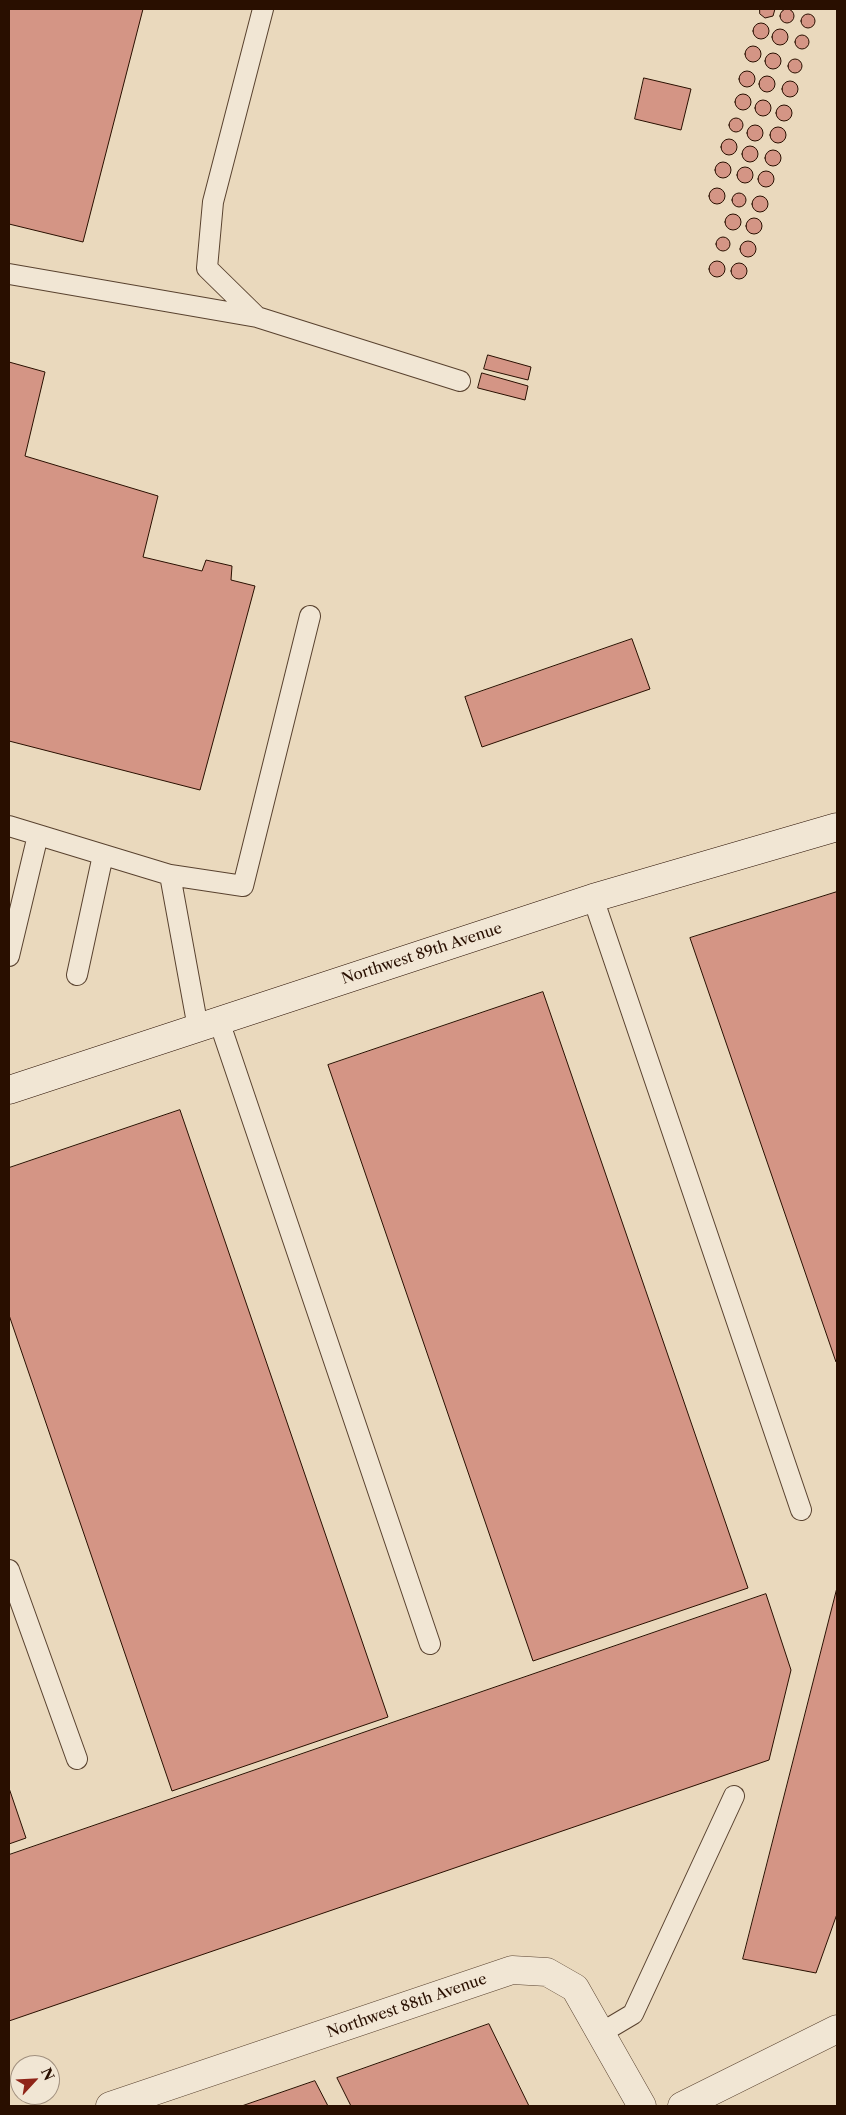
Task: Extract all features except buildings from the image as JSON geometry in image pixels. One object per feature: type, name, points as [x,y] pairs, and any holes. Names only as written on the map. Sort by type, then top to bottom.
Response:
[{"type":"street","name":"Northwest 89th Avenue","points":[[9,1090],[593,898],[837,827]]},
{"type":"street","name":"Northwest 88th Avenue","points":[[110,2106],[512,1970],[547,1972],[575,1988],[642,2106]]},
{"type":"street","points":[[682,2106],[837,2029]]},
{"type":"lane","points":[[257,317],[207,268],[213,202],[263,9]]},
{"type":"lane","points":[[9,274],[257,317],[460,381]]},
{"type":"lane","points":[[9,826],[170,875],[243,886],[310,616]]},
{"type":"lane","points":[[9,956],[38,835]]},
{"type":"lane","points":[[76,975],[103,855]]},
{"type":"lane","points":[[170,875],[208,1025],[430,1644]]},
{"type":"lane","points":[[593,898],[801,1510]]},
{"type":"lane","points":[[9,1570],[77,1759]]},
{"type":"lane","points":[[601,2033],[633,2014],[734,1796]]}]
